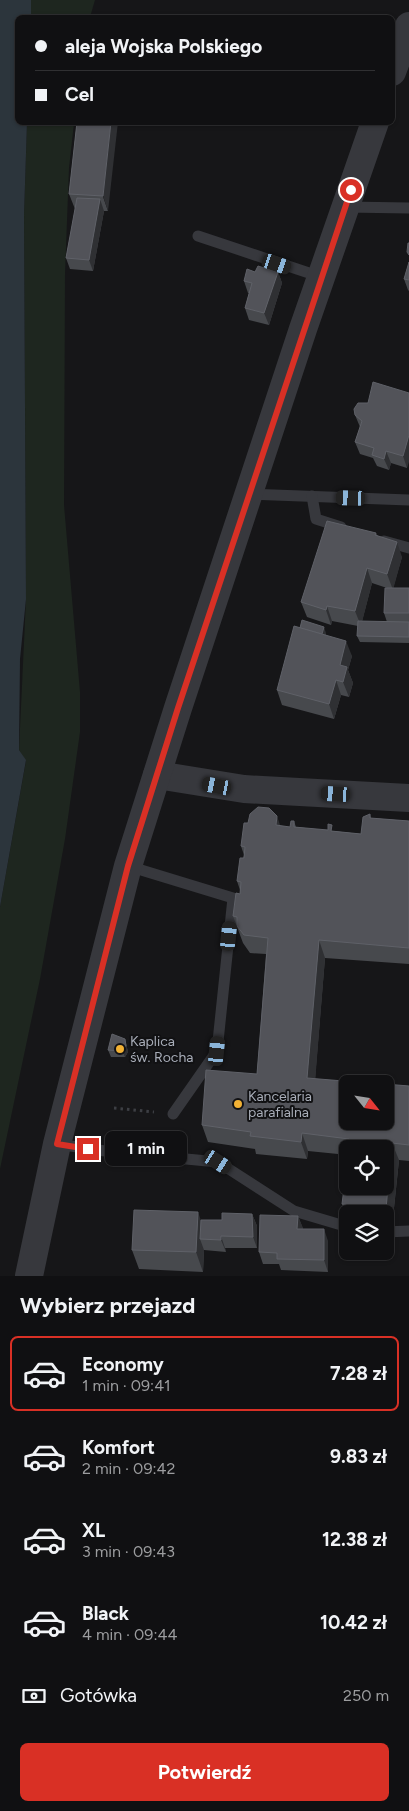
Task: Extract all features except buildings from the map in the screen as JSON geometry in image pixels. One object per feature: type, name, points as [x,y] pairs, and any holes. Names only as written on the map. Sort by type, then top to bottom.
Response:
[{"type":"street","points":[[395,64],[409,26]]},
{"type":"street","points":[[29,1276],[57,1144],[128,866],[321,277],[374,125]]},
{"type":"street","points":[[157,775],[244,789],[409,798]]},
{"type":"lane","points":[[345,207],[409,208]]},
{"type":"lane","points":[[198,236],[321,277]]},
{"type":"lane","points":[[250,494],[409,500]]},
{"type":"lane","points":[[312,496],[316,519],[353,531]]},
{"type":"lane","points":[[372,537],[409,548]]},
{"type":"lane","points":[[128,866],[232,898],[217,1051],[173,1114]]},
{"type":"lane","points":[[57,1144],[218,1162],[294,1211],[339,1224]]},
{"type":"lane","points":[[394,1231],[409,1230]]},
{"type":"path","points":[[114,1108],[173,1114]]},
{"type":"shaded area","points":[[0,0],[31,0],[31,15],[15,15],[15,125],[27,125],[24,215],[26,599],[20,659],[19,750],[26,760],[0,907]]},
{"type":"shaded area","points":[[31,0],[95,0],[91,15],[31,15]]},
{"type":"shaded area","points":[[27,125],[74,125],[69,168],[65,274],[64,505],[80,692],[80,732],[65,839],[40,979],[0,1169],[0,907],[26,761],[19,750],[26,599],[24,215]]},
{"type":"place","name":"Kaplica św. Rocha","points":[[120,1049]]},
{"type":"place","name":"Kancelaria parafialna","points":[[238,1104]]},
{"type":"route","points":[[88,1149],[57,1144],[128,866],[303,329],[351,190]]}]
